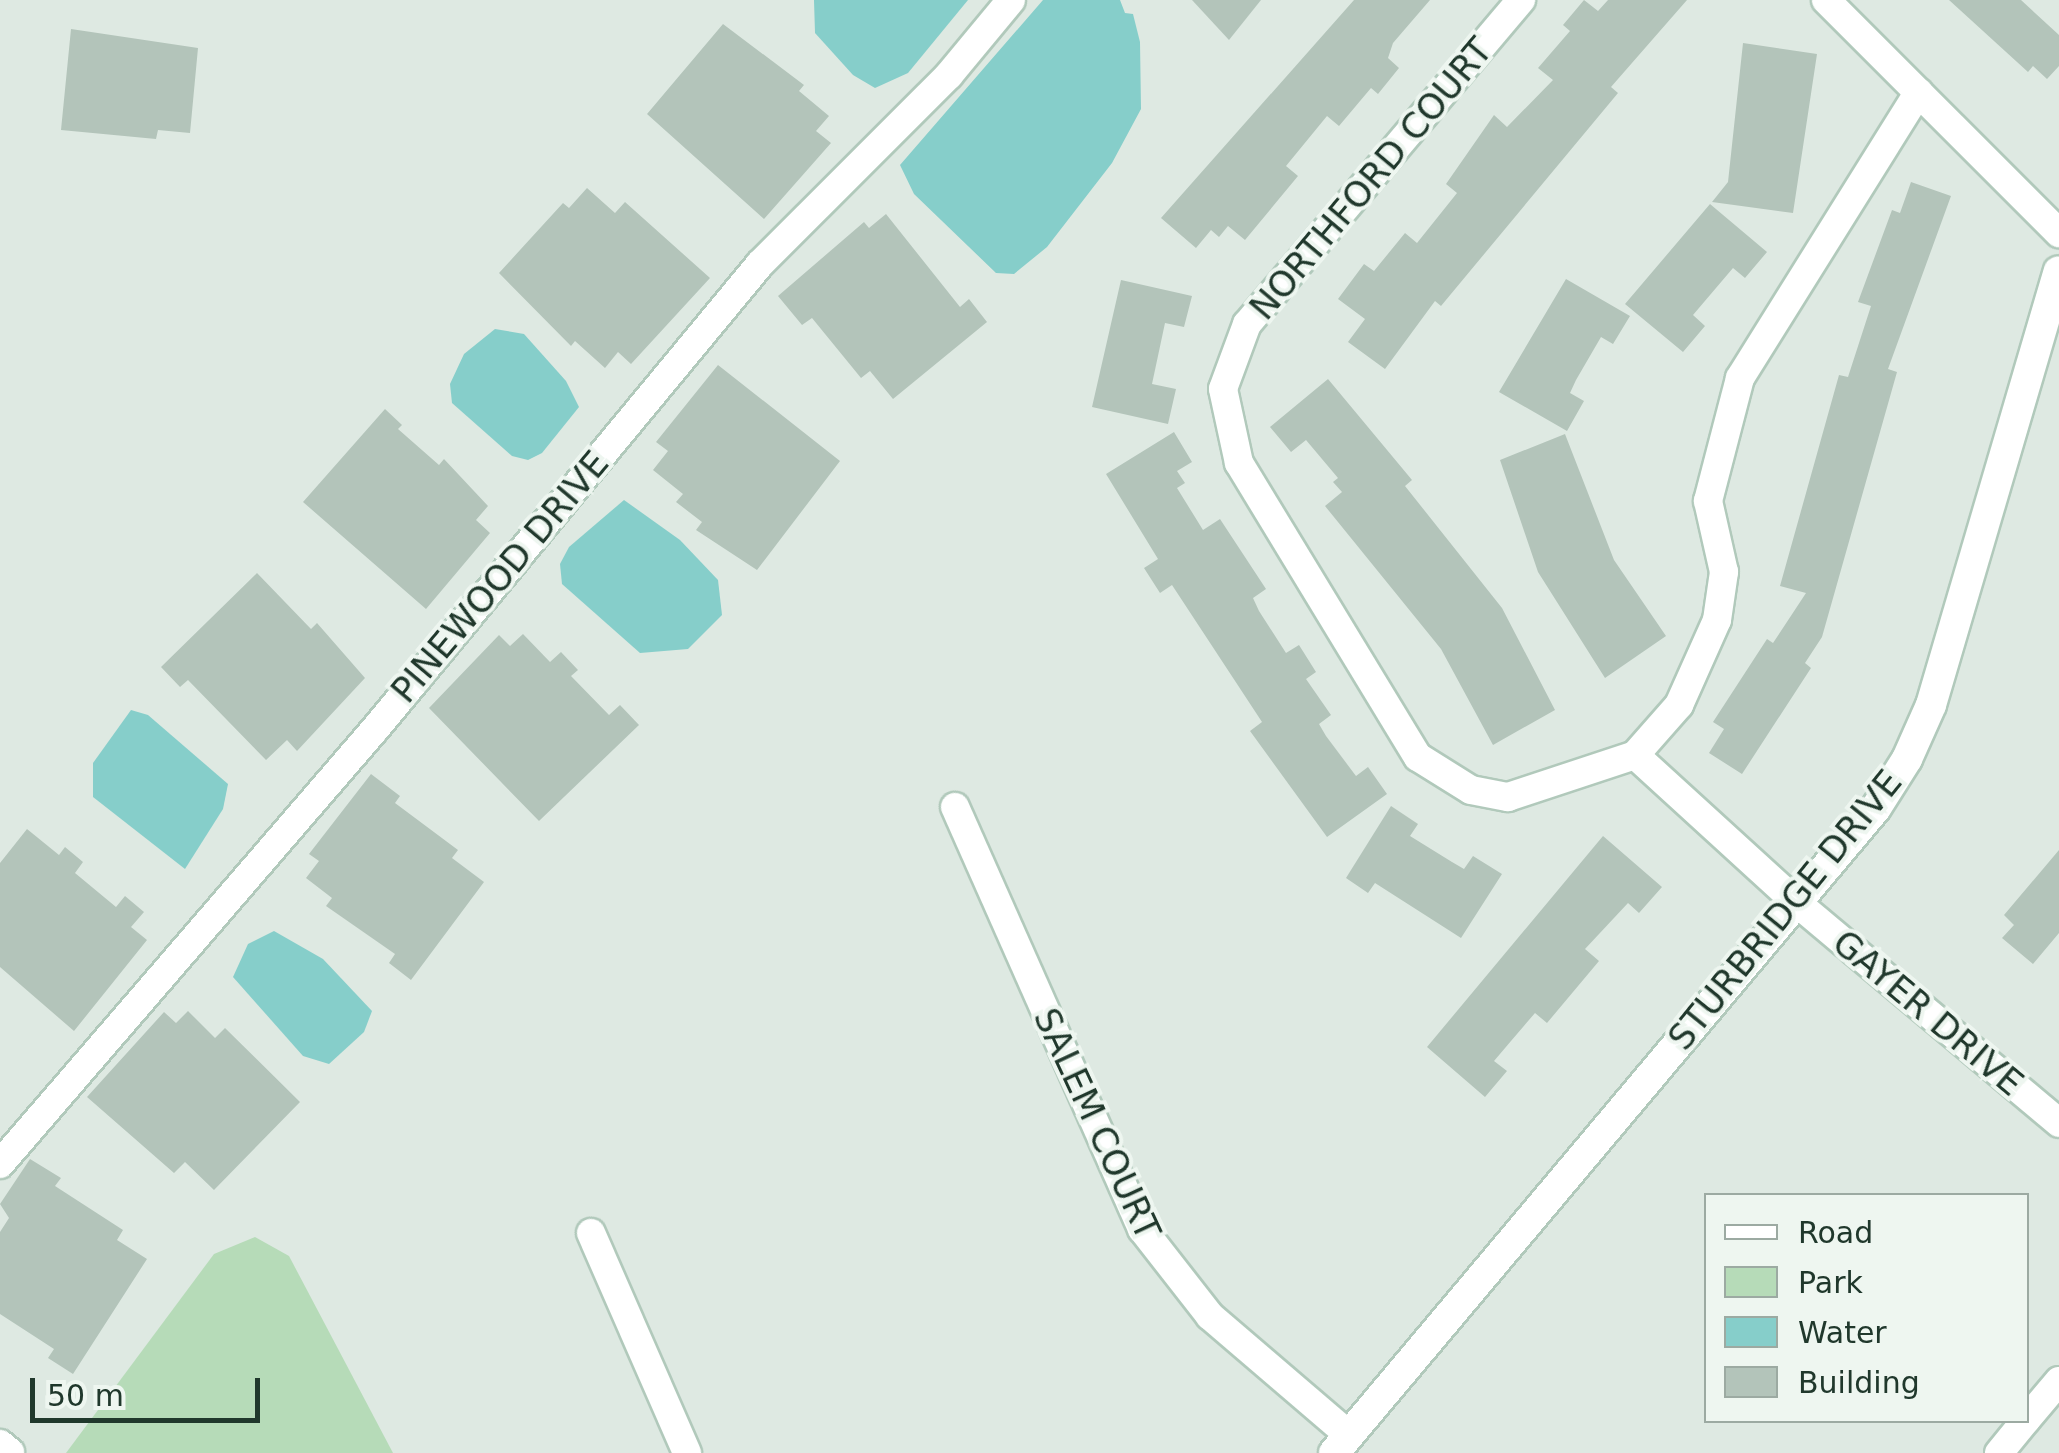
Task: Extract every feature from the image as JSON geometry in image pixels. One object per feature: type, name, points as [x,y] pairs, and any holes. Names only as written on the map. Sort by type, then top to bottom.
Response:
[{"type":"street","name":"PINEWOOD DRIVE","points":[[0,1164],[376,728],[760,264],[949,74],[1011,0]]},
{"type":"street","name":"NORTHFORD COURT","points":[[1521,0],[1247,324],[1223,389],[1239,463],[1418,757],[1471,790],[1508,797],[1635,755]]},
{"type":"street","points":[[1826,0],[2059,232]]},
{"type":"street","points":[[1797,903],[1635,755],[1679,705],[1717,620],[1724,572],[1708,500],[1740,378],[1919,92]]},
{"type":"street","name":"STURBRIDGE DRIVE","points":[[1342,1444],[1876,808],[1930,705],[2059,271]]},
{"type":"street","name":"SALEM COURT","points":[[956,806],[1142,1228],[1210,1316],[1342,1444]]},
{"type":"street","name":"GAYER DRIVE","points":[[1797,903],[2059,1123]]},
{"type":"street","points":[[590,1234],[687,1453]]},
{"type":"street","points":[[2029,1416],[2059,1381]]},
{"type":"street","points":[[1999,1453],[2024,1423]]},
{"type":"street","points":[[0,1444],[10,1452]]},
{"type":"green space","points":[[255,1237],[289,1256],[393,1453],[66,1453],[214,1254]]},
{"type":"water","points":[[814,0],[968,0],[908,73],[875,88],[853,75],[815,33]]},
{"type":"water","points":[[1043,0],[1120,0],[1125,13],[1133,14],[1140,42],[1141,109],[1112,163],[1047,247],[1014,274],[996,273],[914,194],[900,165]]},
{"type":"water","points":[[495,329],[524,334],[566,381],[579,407],[542,453],[528,460],[512,456],[452,403],[450,384],[464,354]]},
{"type":"water","points":[[624,500],[680,540],[718,580],[722,615],[688,649],[640,653],[562,584],[560,564],[569,547]]},
{"type":"water","points":[[131,710],[148,715],[228,784],[223,809],[185,869],[93,797],[93,763]]},
{"type":"water","points":[[274,931],[323,959],[372,1011],[364,1032],[329,1064],[303,1056],[233,977],[248,944]]},
{"type":"building","points":[[1192,0],[1261,0],[1229,40]]},
{"type":"building","points":[[1354,0],[1430,0],[1393,43],[1388,58],[1399,68],[1378,94],[1371,88],[1339,126],[1327,116],[1286,166],[1298,176],[1245,240],[1228,226],[1219,237],[1211,230],[1196,248],[1161,218]]},
{"type":"building","points":[[1584,0],[1598,11],[1608,0],[1687,0],[1611,87],[1618,93],[1441,306],[1435,301],[1385,369],[1348,342],[1365,319],[1338,299],[1364,264],[1374,271],[1405,233],[1417,243],[1457,193],[1446,184],[1494,115],[1507,127],[1553,80],[1538,68],[1570,31],[1563,25]]},
{"type":"building","points":[[1949,0],[2021,0],[2059,35],[2059,66],[2047,79],[2033,66],[2028,72]]},
{"type":"building","points":[[723,24],[804,85],[799,91],[829,116],[816,131],[831,143],[764,219],[647,114]]},
{"type":"building","points":[[71,29],[198,48],[190,133],[158,130],[156,139],[61,130]]},
{"type":"building","points":[[1743,43],[1817,54],[1793,213],[1712,202],[1728,182]]},
{"type":"building","points":[[1911,182],[1951,196],[1888,369],[1897,372],[1822,637],[1805,663],[1811,668],[1742,774],[1709,753],[1724,729],[1713,722],[1767,639],[1773,643],[1806,593],[1780,586],[1839,375],[1848,377],[1871,306],[1858,302],[1892,210],[1900,213]]},
{"type":"building","points":[[587,188],[615,213],[625,202],[710,278],[631,364],[618,352],[605,368],[575,341],[571,346],[499,273],[563,203],[569,208]]},
{"type":"building","points":[[1710,204],[1767,252],[1745,278],[1733,268],[1693,315],[1705,326],[1683,352],[1625,304]]},
{"type":"building","points":[[886,214],[960,307],[969,299],[987,322],[893,399],[870,371],[861,378],[812,318],[802,325],[778,296],[864,222],[869,228]]},
{"type":"building","points":[[1566,279],[1630,316],[1613,344],[1601,337],[1576,380],[1570,393],[1584,401],[1567,431],[1499,392]]},
{"type":"building","points":[[1121,280],[1192,296],[1184,327],[1165,323],[1152,384],[1176,389],[1168,424],[1092,407]]},
{"type":"building","points":[[718,365],[840,461],[757,570],[696,530],[702,522],[676,502],[683,494],[653,470],[668,451],[656,442]]},
{"type":"building","points":[[1328,379],[1412,480],[1405,486],[1502,608],[1555,710],[1493,745],[1441,649],[1325,506],[1342,492],[1333,482],[1338,478],[1306,440],[1291,452],[1270,427]]},
{"type":"building","points":[[385,409],[402,425],[398,429],[439,465],[444,459],[488,506],[476,520],[490,533],[426,609],[303,502]]},
{"type":"building","points":[[1174,432],[1192,462],[1177,471],[1185,483],[1177,488],[1203,530],[1220,519],[1266,589],[1253,598],[1259,611],[1286,653],[1299,645],[1316,672],[1306,679],[1331,715],[1319,724],[1326,736],[1356,776],[1368,767],[1387,794],[1327,837],[1250,731],[1262,722],[1172,585],[1160,593],[1144,568],[1158,559],[1106,474]]},
{"type":"building","points":[[1565,434],[1614,560],[1666,636],[1605,678],[1538,572],[1500,460]]},
{"type":"building","points":[[257,573],[311,629],[317,623],[365,678],[297,751],[287,740],[266,760],[188,680],[180,687],[161,667]]},
{"type":"building","points":[[523,634],[550,662],[561,652],[578,670],[571,676],[609,715],[620,705],[639,725],[539,821],[429,708],[499,635],[510,646]]},
{"type":"building","points":[[371,774],[400,796],[395,803],[458,850],[452,858],[484,882],[411,980],[389,963],[395,954],[326,906],[332,898],[306,878],[319,861],[309,854]]},
{"type":"building","points":[[1391,806],[1418,824],[1410,836],[1452,862],[1464,869],[1473,856],[1502,874],[1461,938],[1375,883],[1368,893],[1346,878]]},
{"type":"building","points":[[27,829],[59,855],[65,847],[83,862],[75,873],[116,907],[125,896],[144,912],[131,927],[147,940],[74,1031],[0,967],[0,863]]},
{"type":"building","points":[[1603,836],[1662,887],[1639,913],[1628,903],[1585,949],[1599,961],[1547,1023],[1535,1013],[1494,1061],[1507,1071],[1485,1097],[1427,1047]]},
{"type":"building","points":[[2059,850],[2059,933],[2033,964],[2002,938],[2014,925],[2004,915]]},
{"type":"building","points":[[188,1011],[215,1038],[225,1028],[300,1102],[214,1190],[185,1162],[174,1173],[87,1097],[164,1012],[176,1023]]},
{"type":"building","points":[[30,1159],[61,1178],[55,1186],[123,1230],[117,1240],[147,1259],[73,1374],[48,1358],[54,1349],[0,1314],[0,1232],[9,1218],[0,1204]]}]
